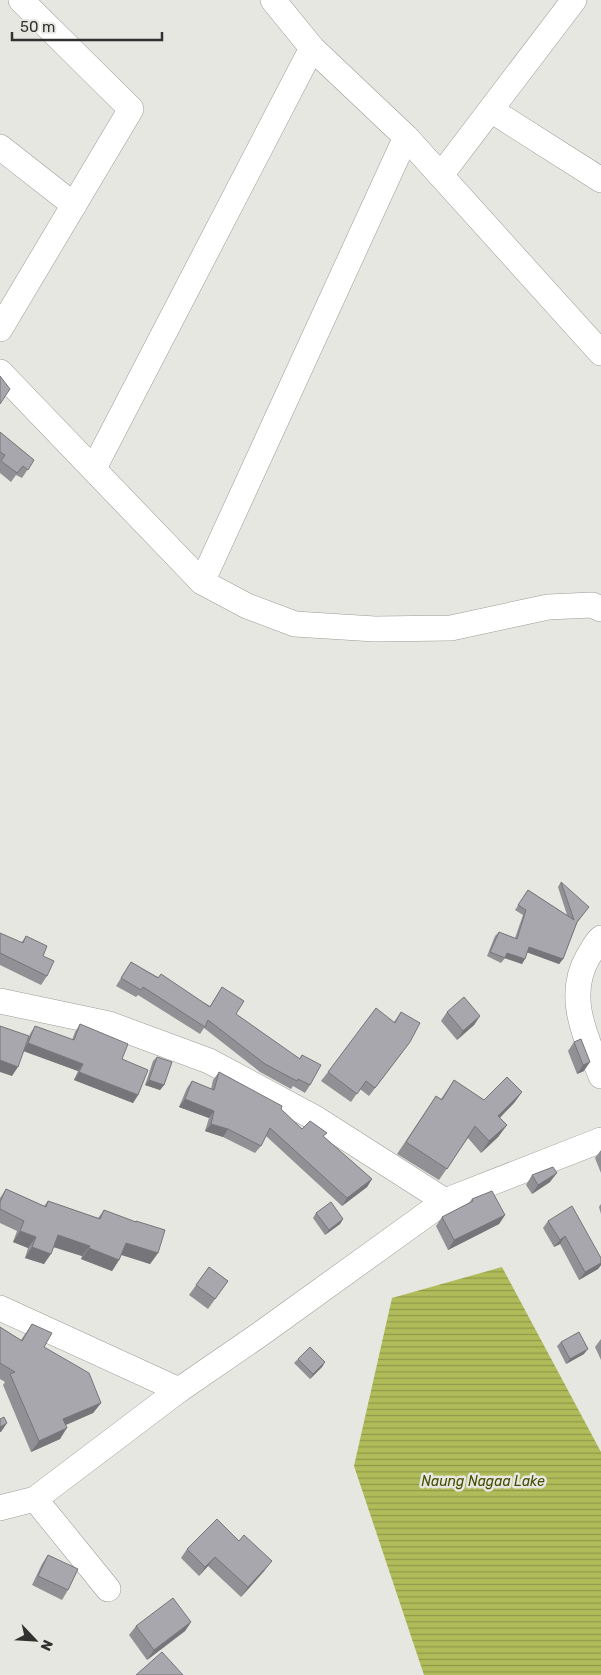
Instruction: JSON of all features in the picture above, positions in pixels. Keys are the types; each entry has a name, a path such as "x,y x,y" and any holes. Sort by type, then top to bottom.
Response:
{"street":[{"path":"0,329 131,109 22,0"},
{"path":"273,0 312,48 406,136 601,353"},
{"path":"441,175 574,0"},
{"path":"94,468 312,48"},
{"path":"490,110 601,180"},
{"path":"202,582 406,136"},
{"path":"0,147 74,206"},
{"path":"0,372 202,582 247,606 295,624 375,629 451,628 548,607 592,605 601,609"},
{"path":"601,938 585,962 577,989 579,1019 601,1076"},
{"path":"0,1001 109,1024 209,1061 315,1118 445,1201"},
{"path":"0,1508 36,1499 179,1390 258,1336 445,1201 601,1140"},
{"path":"0,1308 179,1390"},
{"path":"36,1499 108,1589"}],"water":[{"name":"Naung Nagaa Lake","path":"502,1267 601,1452 601,1675 424,1675 354,1466 392,1298"}],"building":[{"path":"0,376 10,389 0,404"},
{"path":"0,432 34,460 28,470 23,466 17,473 1,461 5,455 0,452"},
{"path":"561,882 589,907 577,922 563,959 529,947 525,959 507,953 505,958 490,952 499,932 517,939 526,910 518,905 528,890 574,920"},
{"path":"0,933 23,943 26,936 47,946 43,956 54,961 47,976 0,953"},
{"path":"131,962 158,978 161,974 210,1007 222,987 244,1001 236,1014 300,1059 302,1055 321,1065 310,1085 298,1079 297,1081 265,1064 208,1020 205,1027 143,987 141,990 121,978"},
{"path":"464,997 480,1016 463,1031 447,1012"},
{"path":"376,1008 395,1023 401,1012 420,1023 410,1042 375,1088 366,1081 357,1094 328,1072"},
{"path":"80,1024 128,1044 122,1059 148,1070 138,1095 79,1072 83,1064 28,1043 35,1026 74,1040"},
{"path":"0,1026 29,1036 18,1067 0,1060"},
{"path":"581,1039 590,1062 583,1065 574,1042"},
{"path":"157,1057 172,1062 164,1085 149,1080"},
{"path":"219,1072 282,1106 281,1109 302,1129 310,1121 313,1123 327,1133 323,1136 372,1179 347,1198 270,1128 261,1146 228,1129 211,1124 214,1111 185,1099 192,1081 214,1090"},
{"path":"507,1077 522,1092 498,1116 507,1125 489,1141 475,1126 447,1169 406,1142 436,1096 442,1100 454,1080 484,1100"},
{"path":"553,1167 557,1173 538,1185 532,1175"},
{"path":"6,1189 46,1207 48,1201 100,1219 104,1210 165,1230 158,1253 126,1243 119,1260 89,1248 90,1246 58,1235 51,1254 32,1247 36,1237 20,1231 24,1221 0,1209 0,1202"},
{"path":"492,1191 505,1215 454,1240 442,1217 473,1201 472,1199"},
{"path":"331,1202 343,1219 329,1230 316,1213"},
{"path":"572,1206 601,1258 601,1263 585,1272 565,1236 560,1240 548,1221"},
{"path":"209,1267 228,1281 215,1299 196,1285"},
{"path":"32,1324 52,1333 44,1347 89,1373 101,1403 63,1419 67,1428 39,1441 10,1374 15,1372 0,1363 0,1327 22,1341"},
{"path":"579,1332 588,1349 570,1359 561,1342"},
{"path":"310,1347 325,1362 313,1374 298,1359"},
{"path":"4,1417 7,1423 0,1427 0,1419"},
{"path":"217,1519 239,1541 244,1535 272,1561 248,1587 215,1557 205,1567 187,1549"},
{"path":"48,1555 78,1569 68,1590 38,1576"},
{"path":"173,1598 191,1622 154,1650 136,1626"},
{"path":"162,1652 183,1675 136,1675"}]}
